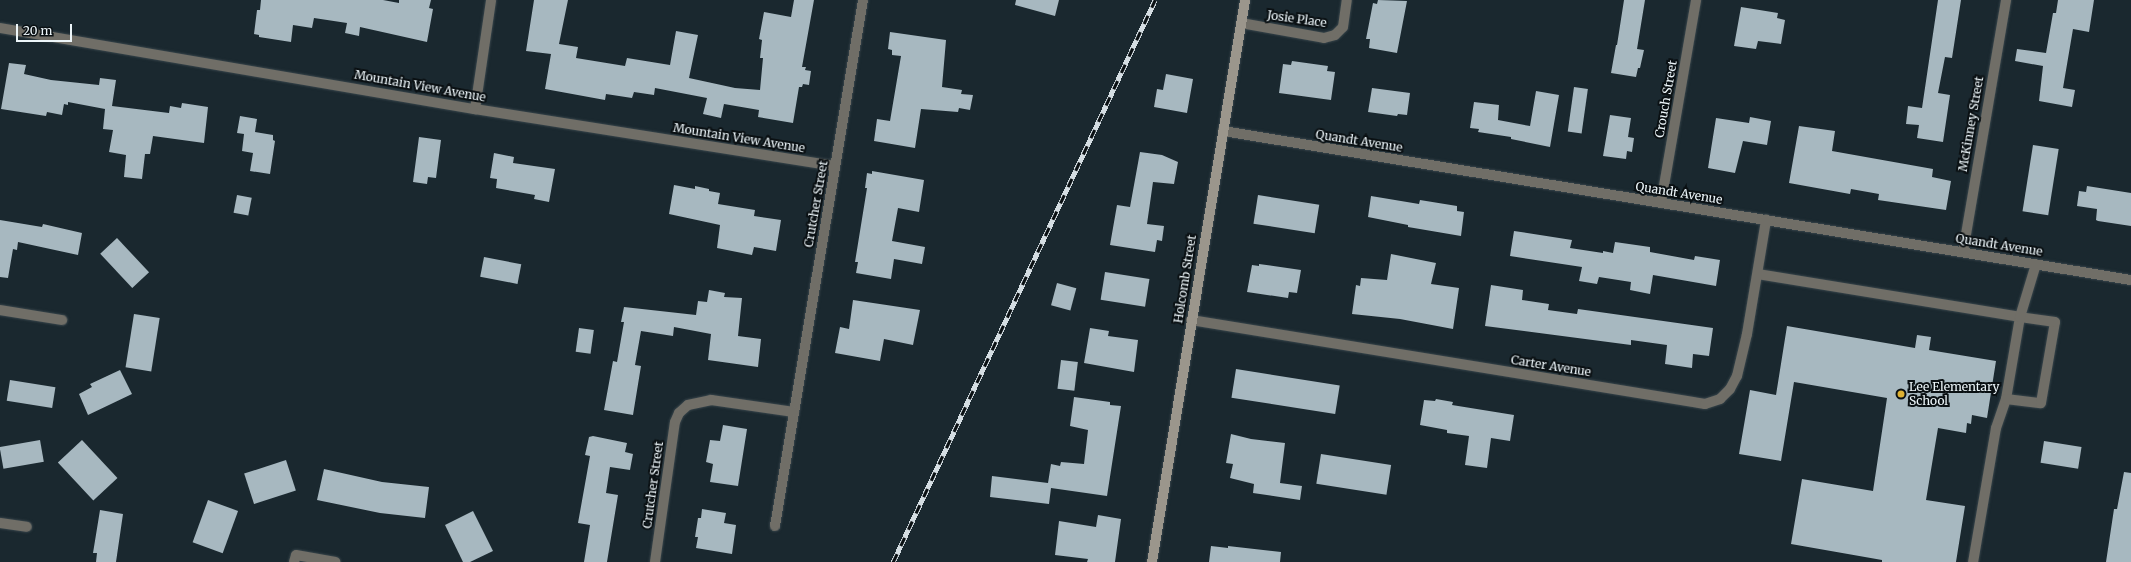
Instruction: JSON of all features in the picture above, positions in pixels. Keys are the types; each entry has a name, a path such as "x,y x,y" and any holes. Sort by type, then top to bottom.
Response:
{"street":[{"path":"475,109 492,0"},
{"name":"Crutcher Street","path":"775,526 863,0"},
{"name":"Holcomb Street","path":"1152,562 1245,0"},
{"name":"Josie Place","path":"1242,23 1324,38 1336,35 1342,27 1347,0"},
{"name":"Crouch Street","path":"1661,203 1696,0"},
{"name":"McKinney Street","path":"1963,252 2006,0"},
{"name":"Mountain View Avenue","path":"0,28 475,109 836,166"},
{"name":"Quandt Avenue","path":"1223,131 2131,280"},
{"name":"Carter Avenue","path":"1191,320 1705,404 1720,399 1730,389 1737,376 1747,334 1766,220"},
{"path":"1973,562 1996,428 2006,399 2020,317 2036,264"},
{"path":"1758,274 2055,322 2042,403 2006,399"},
{"path":"0,310 62,320"},
{"name":"Crutcher Street","path":"655,562 675,422 679,413 688,405 711,400 794,412"},
{"path":"0,523 27,527"},
{"path":"294,562 296,554 335,562"}],"building":[{"path":"261,0 383,0 399,3 399,0 431,0 429,8 433,9 427,42 360,27 359,36 345,33 347,23 314,18 312,28 293,25 291,42 259,37 259,35 254,34 257,10 260,10"},
{"path":"534,0 568,0 559,44 578,47 576,58 625,66 627,58 670,65 676,31 698,35 689,78 735,88 760,90 763,58 760,58 762,40 759,39 764,12 791,17 794,0 814,0 802,67 806,67 805,70 811,71 809,85 803,84 802,87 799,87 793,123 758,117 759,110 724,104 721,118 703,114 707,98 655,88 654,95 634,92 632,98 606,94 605,100 545,89 551,54 526,51"},
{"path":"1016,0 1059,0 1055,16 1015,5"},
{"path":"1378,0 1407,1 1397,53 1369,48 1370,39 1366,39 1373,3 1377,4"},
{"path":"1624,0 1645,0 1637,49 1644,50 1640,68 1638,68 1636,77 1611,73"},
{"path":"1938,0 1961,0 1952,58 1945,57 1938,93 1950,95 1943,142 1917,138 1919,125 1906,124 1908,106 1922,108"},
{"path":"2058,0 2094,0 2089,32 2073,29 2063,88 2075,90 2072,107 2039,101 2043,66 2015,61 2017,49 2046,53 2053,13 2056,13"},
{"path":"1741,7 1778,13 1777,18 1785,20 1781,44 1758,41 1756,49 1734,46"},
{"path":"890,32 946,40 942,87 962,90 961,94 973,95 970,110 959,108 958,112 921,109 915,148 874,141 877,119 890,121 901,56 892,55 892,50 888,49"},
{"path":"1292,61 1328,66 1327,71 1335,72 1331,100 1279,93 1283,64 1291,65"},
{"path":"9,63 26,65 24,74 51,80 99,85 100,78 116,80 112,106 169,113 170,106 181,108 182,103 208,107 204,143 153,136 150,154 145,154 142,179 124,177 126,155 109,152 113,130 103,129 105,109 68,102 68,105 64,104 62,115 47,112 46,116 1,109"},
{"path":"1166,74 1193,79 1187,113 1154,107 1157,89 1163,90"},
{"path":"1574,87 1588,89 1582,134 1568,132"},
{"path":"1372,88 1410,93 1407,115 1398,114 1397,116 1368,112"},
{"path":"1536,91 1559,95 1550,147 1511,139 1511,137 1478,132 1479,129 1470,128 1474,102 1499,105 1498,120 1530,126"},
{"path":"1610,115 1631,118 1628,137 1634,138 1632,152 1627,151 1626,159 1603,156"},
{"path":"240,116 257,119 255,132 273,135 273,140 275,141 270,174 250,171 253,153 242,151 244,134 237,133"},
{"path":"1750,117 1771,121 1767,145 1743,141 1735,173 1708,168 1716,118 1749,123"},
{"path":"1799,126 1835,131 1832,151 1933,169 1932,177 1951,181 1946,210 1878,200 1879,194 1851,189 1850,194 1789,183"},
{"path":"419,137 441,140 436,178 428,177 427,184 413,182"},
{"path":"2033,145 2059,149 2048,215 2023,211"},
{"path":"1140,152 1162,155 1178,162 1174,184 1153,182 1147,224 1164,226 1162,241 1157,240 1155,252 1110,245 1117,205 1130,207"},
{"path":"494,153 514,157 513,163 555,169 549,202 534,199 535,195 496,188 497,179 490,178"},
{"path":"872,171 924,180 919,212 898,208 892,241 925,247 922,264 894,259 891,279 856,273 858,262 855,262 867,188 865,188 867,173 872,174"},
{"path":"674,185 695,189 695,186 709,189 709,191 720,193 718,204 755,210 754,216 781,220 776,251 754,247 752,255 717,248 720,225 669,214"},
{"path":"2087,186 2131,193 2131,226 2098,221 2096,220 2097,209 2077,206 2079,191 2086,192"},
{"path":"237,195 252,198 248,216 234,213"},
{"path":"1258,195 1319,205 1315,233 1253,224"},
{"path":"1371,196 1419,204 1420,200 1457,206 1457,211 1464,212 1461,236 1408,227 1408,225 1368,217"},
{"path":"0,220 42,227 43,224 82,233 78,255 18,242 17,250 13,249 8,278 0,277"},
{"path":"1514,231 1572,240 1570,248 1603,253 1603,251 1613,253 1615,242 1650,247 1650,252 1694,260 1695,256 1720,260 1716,286 1653,275 1650,294 1630,290 1631,282 1599,277 1597,284 1579,281 1582,267 1510,256"},
{"path":"117,238 149,272 132,288 100,254"},
{"path":"1391,254 1436,263 1431,284 1459,288 1453,329 1400,319 1352,314 1356,285 1360,286 1361,278 1387,280"},
{"path":"484,257 521,264 517,284 480,277"},
{"path":"1259,264 1301,270 1297,293 1289,292 1288,298 1247,292 1252,265 1259,266"},
{"path":"1105,272 1149,279 1145,307 1101,300"},
{"path":"1057,283 1076,288 1070,310 1051,305"},
{"path":"1491,285 1523,290 1522,300 1549,304 1548,310 1577,314 1578,309 1713,328 1709,356 1693,354 1692,368 1665,364 1667,345 1631,340 1631,345 1485,326"},
{"path":"709,290 725,293 724,297 742,298 738,336 761,339 758,367 708,360 711,334 674,327 673,336 641,331 635,365 641,366 633,415 604,410 613,361 617,362 624,322 621,322 624,307 696,315 698,301 707,302"},
{"path":"853,300 920,310 913,345 884,339 880,361 835,353 840,327 849,329"},
{"path":"134,314 160,318 151,371 126,367"},
{"path":"1787,326 1915,348 1917,335 1931,337 1929,350 1996,361 1987,418 1972,415 1971,424 1967,423 1966,433 1938,428 1926,500 1965,506 1956,562 1882,562 1882,560 1791,544 1802,479 1873,491 1887,398 1794,382 1781,461 1739,454 1750,390 1776,395"},
{"path":"579,328 594,330 591,354 576,352"},
{"path":"1090,328 1109,331 1108,336 1138,340 1134,372 1084,363"},
{"path":"1061,360 1078,362 1074,391 1057,389"},
{"path":"1236,369 1340,385 1335,414 1231,398"},
{"path":"120,370 132,394 88,415 79,394 92,387 90,384"},
{"path":"10,380 55,387 52,408 7,401"},
{"path":"1074,397 1110,402 1110,405 1121,406 1107,496 1051,488 1049,504 990,497 992,476 1048,483 1051,464 1060,466 1061,462 1084,464 1088,430 1070,426"},
{"path":"1436,399 1453,402 1452,405 1514,415 1510,441 1491,438 1487,468 1465,465 1469,436 1447,433 1447,430 1420,425 1424,400 1435,401"},
{"path":"723,425 747,429 738,486 710,482 713,464 706,462 710,440 720,441"},
{"path":"1231,434 1251,439 1285,443 1280,483 1302,486 1300,500 1253,493 1254,484 1230,478 1233,464 1226,463"},
{"path":"593,436 627,443 625,452 633,454 630,470 610,467 606,493 618,495 607,562 584,562 590,525 578,523 590,456 585,455 589,437"},
{"path":"40,440 44,462 3,469 0,447"},
{"path":"82,440 117,478 93,501 58,463"},
{"path":"2044,441 2082,447 2078,469 2041,463"},
{"path":"1321,454 1391,465 1386,495 1316,484"},
{"path":"286,460 296,490 254,504 244,474"},
{"path":"324,469 382,482 429,487 425,518 380,513 317,500"},
{"path":"2124,472 2131,473 2131,562 2106,562 2114,509 2117,509"},
{"path":"208,500 238,511 223,553 193,542"},
{"path":"702,509 726,513 724,523 736,525 732,554 696,548 698,537 695,537 698,518 701,518"},
{"path":"100,510 123,514 116,562 96,562 97,553 93,553"},
{"path":"473,511 493,551 470,562 463,562 445,525"},
{"path":"1098,515 1121,519 1115,562 1087,562 1088,559 1055,555 1059,521 1096,527"},
{"path":"1211,546 1228,548 1228,546 1281,552 1280,562 1209,562"}],"railway":[{"path":"893,562 1155,0"}],"place":[{"name":"Lee Elementary School","path":"1901,394"}]}
